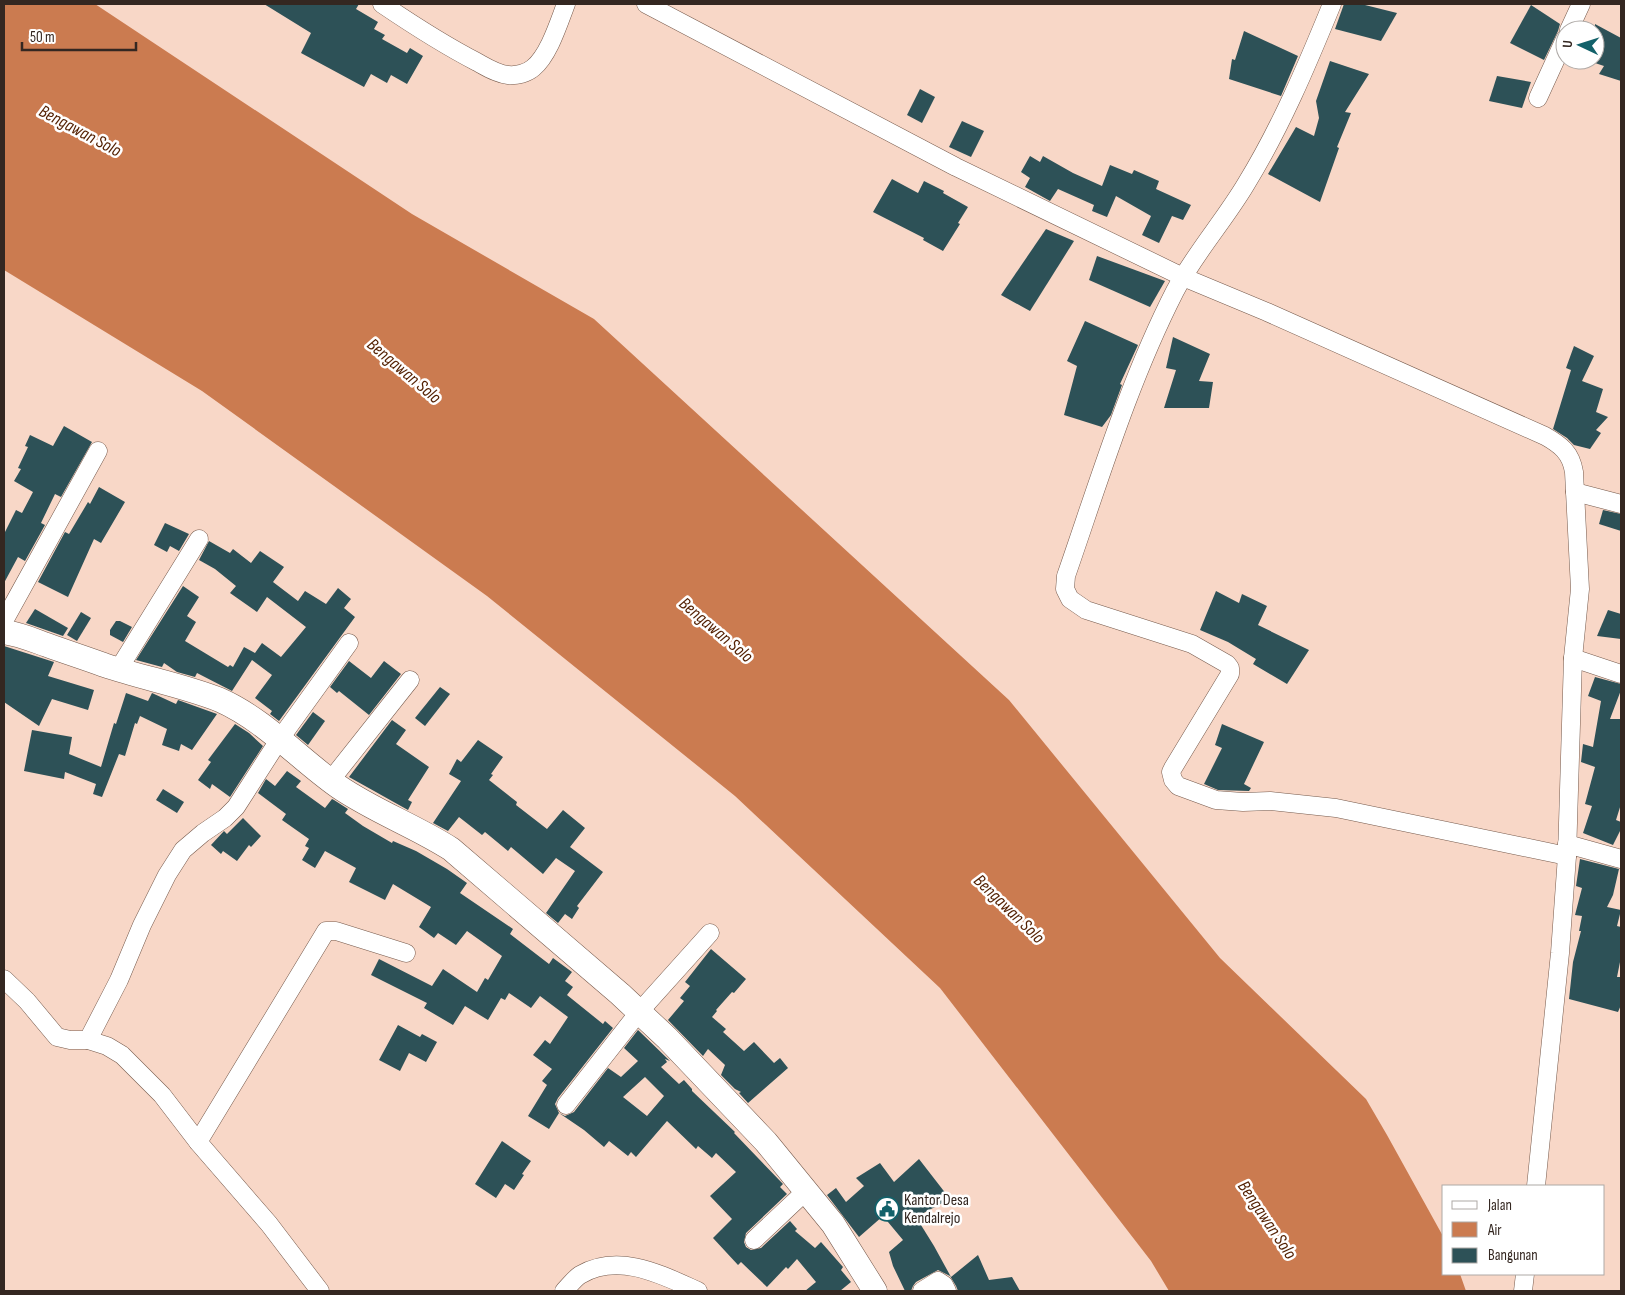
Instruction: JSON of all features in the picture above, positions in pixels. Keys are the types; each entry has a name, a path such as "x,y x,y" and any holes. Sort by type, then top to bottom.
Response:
{"street":[{"path":"382,4 459,52 490,68 512,76 528,71 538,62 556,31 566,4"},
{"path":"646,4 956,167 1183,277 1267,312 1551,439 1563,448 1572,460 1580,589 1573,658 1567,850 1559,962 1536,1185"},
{"path":"1332,4 1272,138 1246,184 1183,277 1163,316 1136,380 1066,576 1065,588 1070,600 1086,610 1192,644 1216,656 1230,668 1230,674 1172,768 1173,780 1178,786 1216,800 1270,801 1336,808 1621,858"},
{"path":"1574,20 1581,4"},
{"path":"1538,98 1555,61"},
{"path":"4,621 98,451"},
{"path":"1575,492 1621,504"},
{"path":"118,670 200,539"},
{"path":"4,632 22,636 118,670 180,686 220,701 264,726 330,781 368,805 427,834 451,849 667,1038 766,1142 833,1224 875,1291"},
{"path":"88,1040 119,980 142,925 167,875 183,850 225,818 236,807 279,740 349,643"},
{"path":"1573,658 1621,674"},
{"path":"330,781 410,680"},
{"path":"198,1142 326,931 336,931 406,953"},
{"path":"566,1105 639,1012 710,933"},
{"path":"4,979 27,1001 57,1037 70,1040 88,1040 107,1046 122,1055 162,1095 198,1142 269,1224 320,1291"},
{"path":"754,1240 806,1191"},
{"path":"564,1291 579,1276 599,1266 616,1264 641,1268 698,1291"},
{"path":"1523,1291 1525,1275"},
{"path":"922,1291 938,1281 944,1285 947,1291"}],"water":[{"name":"Bengawan Solo","path":"4,4 95,4 412,214 594,319 1009,700 1220,958 1366,1099 1442,1234 1442,1275 1460,1275 1466,1291 1169,1291 1151,1261 940,988 735,796 487,596 202,391 4,270"}],"building":[{"path":"264,4 359,4 356,9 378,22 374,29 385,35 382,39 407,53 410,48 423,56 407,84 391,75 387,83 371,74 364,87 301,53 311,33"},
{"path":"1344,4 1361,4 1397,13 1381,41 1335,29"},
{"path":"1531,5 1555,21 1555,37 1544,60 1510,43"},
{"path":"1605,29 1621,38 1621,81 1599,74 1602,70 1605,70"},
{"path":"1244,31 1298,56 1281,96 1229,79 1232,59 1235,60"},
{"path":"1330,61 1369,74 1345,112 1351,113 1337,147 1339,148 1320,202 1268,174 1296,127 1314,136 1319,118 1316,101"},
{"path":"1497,76 1531,82 1522,108 1489,101"},
{"path":"920,89 935,97 922,123 907,115"},
{"path":"962,121 984,131 971,157 949,147"},
{"path":"1030,156 1040,162 1043,156 1073,173 1102,186 1110,165 1132,174 1134,170 1159,181 1156,189 1191,205 1183,220 1172,216 1159,243 1142,235 1151,216 1116,196 1107,217 1092,211 1094,205 1058,189 1050,201 1025,187 1030,178 1021,172"},
{"path":"892,179 918,193 924,181 944,191 943,193 968,207 943,251 923,240 924,238 873,212"},
{"path":"1046,229 1074,241 1030,311 1001,295"},
{"path":"1097,256 1165,281 1150,307 1089,280"},
{"path":"1085,321 1138,345 1120,384 1122,385 1111,415 1102,427 1064,415 1077,366 1067,361"},
{"path":"1173,337 1210,354 1199,381 1213,382 1209,408 1164,408 1176,370 1166,368"},
{"path":"1574,346 1594,356 1582,381 1603,389 1596,412 1608,417 1596,430 1601,433 1590,449 1574,445 1553,429 1571,370 1566,368"},
{"path":"64,426 92,442 61,497 55,494 41,523 45,525 25,561 18,557 4,583 4,534 16,510 22,513 33,492 14,481 21,469 18,468 28,447 25,446 30,435 53,446"},
{"path":"99,487 125,502 101,543 94,539 68,597 38,582 65,532 69,534 88,502 90,504"},
{"path":"1603,510 1621,514 1621,531 1599,524"},
{"path":"165,523 189,534 179,551 170,546 167,552 154,545"},
{"path":"209,541 230,553 233,549 251,563 260,551 284,567 273,582 298,601 305,591 326,604 338,588 351,599 344,608 355,617 279,721 270,714 272,711 255,698 272,675 252,660 232,691 197,673 195,677 177,672 164,663 162,667 136,660 183,586 199,597 187,616 196,622 185,641 228,667 230,665 233,667 244,647 255,653 262,643 281,657 306,627 267,597 257,612 230,593 236,586 215,569 199,560"},
{"path":"1216,591 1239,603 1242,594 1267,606 1258,625 1309,650 1287,684 1253,664 1256,659 1228,642 1200,630"},
{"path":"35,609 68,628 63,636 26,623"},
{"path":"1608,610 1621,614 1621,639 1597,636"},
{"path":"81,612 91,618 77,641 67,635"},
{"path":"116,621 132,627 123,642 110,635 110,630"},
{"path":"4,646 54,662 48,676 94,690 88,710 52,699 39,726 4,702"},
{"path":"349,661 371,678 384,661 401,674 369,715 339,691 337,693 330,687"},
{"path":"1595,677 1621,684 1621,690 1610,719 1621,719 1621,804 1616,820 1621,822 1621,829 1613,845 1583,833 1592,806 1585,804 1595,767 1581,762 1583,744 1593,747 1601,701 1588,696"},
{"path":"440,687 450,694 425,726 415,718"},
{"path":"126,693 148,701 152,693 176,704 178,700 217,714 192,750 181,744 179,751 162,745 167,729 140,716 137,724 135,723 125,756 119,754 102,797 93,794 96,784 65,772 64,779 24,771 32,730 72,737 69,754 101,767 114,723 116,724"},
{"path":"313,712 325,721 308,745 296,735"},
{"path":"392,720 406,730 396,744 429,767 408,800 412,802 408,810 349,777"},
{"path":"235,724 249,733 263,746 230,797 212,784 210,789 198,780 211,762 208,760"},
{"path":"1222,724 1264,742 1244,784 1251,788 1249,791 1218,790 1204,784 1222,748 1215,745"},
{"path":"478,740 503,757 489,780 517,802 516,805 547,829 563,810 585,828 570,847 603,872 577,906 579,908 572,919 565,914 558,923 546,913 575,871 556,858 543,874 511,847 508,851 485,832 482,835 459,817 448,831 433,823 461,781 449,774 457,759 461,762"},
{"path":"287,771 301,781 296,787 325,808 332,799 334,800 348,809 345,813 363,826 392,843 393,841 416,851 447,869 467,883 460,893 513,929 510,934 549,964 553,958 572,972 565,981 573,987 567,995 603,1024 605,1021 613,1028 558,1098 555,1104 559,1113 549,1129 528,1116 547,1085 542,1081 552,1069 533,1055 545,1040 550,1044 568,1017 540,996 531,1008 509,993 505,1000 501,998 488,1020 465,1006 453,1025 424,1008 427,1003 371,975 379,959 432,986 443,969 477,992 485,978 488,980 502,956 467,931 456,945 438,933 434,938 419,927 431,907 393,884 385,900 349,882 356,868 325,851 315,868 302,860 309,848 305,846 309,839 282,820 286,814 258,793 266,779 275,786"},
{"path":"163,789 184,802 177,813 156,800"},
{"path":"243,818 261,836 251,847 249,845 237,861 223,851 221,854 211,845 224,831 227,834"},
{"path":"1580,859 1619,869 1613,895 1607,907 1621,910 1617,926 1621,927 1621,957 1617,977 1621,977 1621,1005 1618,1012 1569,999 1573,962 1581,931 1579,931 1582,916 1575,915 1582,888 1576,886"},
{"path":"711,949 746,979 734,993 732,992 712,1017 726,1029 723,1032 744,1051 754,1042 774,1063 780,1058 788,1068 748,1103 739,1093 741,1092 735,1089 721,1075 725,1065 708,1049 703,1056 668,1020 684,1001 680,998 690,986 685,982"},
{"path":"398,1025 420,1037 422,1034 437,1042 426,1062 409,1053 400,1071 379,1060"},
{"path":"638,1030 670,1061 665,1059 667,1062 661,1067 679,1084 684,1080 692,1091 735,1132 783,1184 780,1187 787,1194 746,1233 744,1242 746,1247 751,1250 761,1248 790,1221 797,1229 795,1231 815,1248 821,1242 843,1267 841,1270 851,1282 840,1291 805,1291 816,1282 797,1259 788,1269 786,1267 767,1287 741,1262 738,1265 713,1238 732,1219 710,1196 736,1172 716,1153 712,1158 698,1146 696,1149 667,1121 636,1157 631,1152 628,1156 609,1141 604,1147 584,1130 559,1113 565,1116 574,1112 608,1068 621,1077 638,1061 624,1048","holes":["645,1077 664,1096 647,1116 623,1097"]},
{"path":"502,1141 531,1161 514,1190 505,1184 496,1198 475,1184"},
{"path":"919,1159 950,1199 916,1217 951,1277 978,1255 989,1280 1012,1277 1020,1291 958,1291 950,1276 938,1270 916,1282 911,1291 905,1291 893,1266 889,1252 903,1240 883,1216 859,1237 827,1195 836,1188 846,1202 864,1186 856,1178 880,1163 894,1182"}],"place":[{"name":"Kantor Desa Kendalrejo","path":"887,1209"}]}
